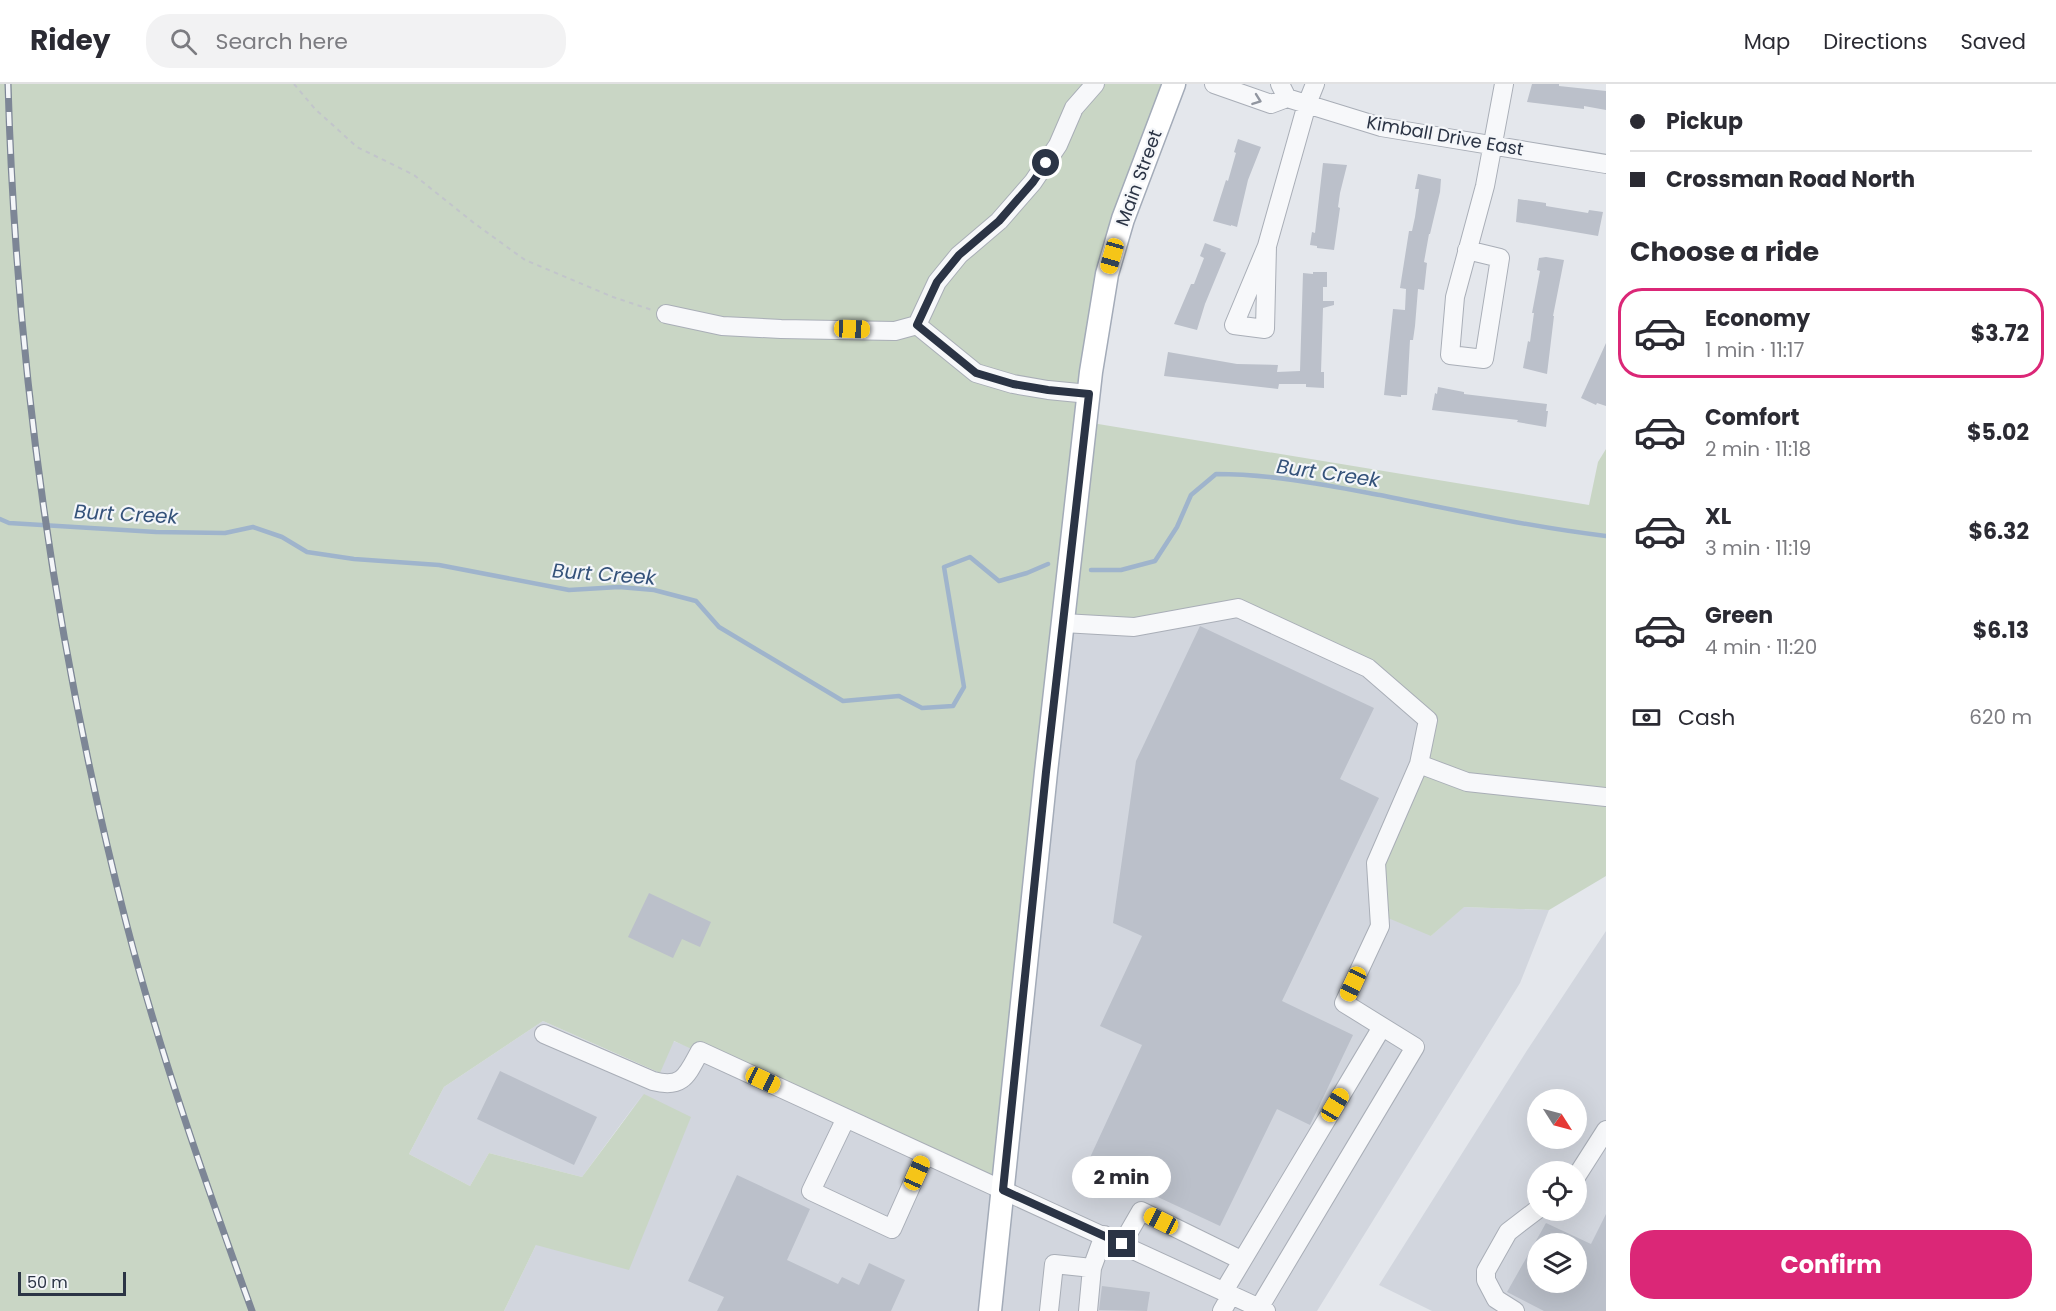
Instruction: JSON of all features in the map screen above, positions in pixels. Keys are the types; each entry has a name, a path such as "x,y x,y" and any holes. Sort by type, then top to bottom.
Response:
{"main road":[{"name":"Main Street","path":"990,1311 1046,772 1089,394 1110,263 1123,219 1174,84"}],"street":[{"path":"666,314 722,326 781,329 896,331 917,325 937,282 959,255 999,221 1033,182 1058,145 1074,108 1095,84"},
{"name":"Kimball Drive East","path":"1214,84 1271,104 1283,91 1307,104 1381,127 1606,164"},
{"path":"1267,246 1307,104 1315,84"},
{"path":"1467,250 1500,258 1484,359 1450,356 1455,297 1467,250 1485,186 1504,84"},
{"path":"917,325 976,373 1037,388 1089,394"},
{"path":"544,1034 666,1085 680,1082 688,1073 700,1051 1263,1310 1415,1047 1344,1003 1380,926 1376,863 1419,764 1428,720 1368,668 1238,608 1134,627 1063,623"},
{"path":"1419,764 1467,782 1606,797"},
{"path":"1222,1311 1241,1260 1382,1027"},
{"path":"846,1118 811,1191 892,1229 925,1155"},
{"path":"1586,1161 1606,1130"},
{"path":"1122,1244 1141,1210 1241,1260"},
{"path":"1515,1311 1496,1299 1486,1280 1486,1271 1508,1232 1527,1217"},
{"path":"1088,1311 1092,1268 1104,1235"},
{"path":"1049,1311 1054,1264 1092,1268"}],"path":[{"path":"294,84 315,109 357,147 414,175 525,260 613,297 666,314"}],"shaded area":[{"path":"1238,608 1368,668 1428,720 1431,936 1463,907 1549,910 1520,983 1317,1311 504,1311 536,1245 643,1094 582,1177 489,1153 470,1186 409,1154 444,1087 543,1021 659,1073 673,1041 700,1051 1063,623"},
{"path":"1606,931 1606,1311 1432,1311 1379,1285 1526,1052"}],"green space":[{"path":"0,84 1174,84 1107,274 1086,422 1589,505 1598,462 1606,449 1606,876 1549,910 1464,907 1431,936 1388,918 1376,863 1428,720 1368,668 1238,608 1134,627 1064,623 1003,1190 674,1041 660,1073 543,1021 444,1087 409,1154 470,1186 489,1153 582,1177 644,1094 691,1117 629,1270 536,1245 504,1311 0,1311"}],"building":[{"path":"1532,84 1559,84 1559,86 1606,91 1606,110 1527,102"},
{"path":"1238,139 1261,147 1248,180 1237,227 1213,221 1226,180 1228,181"},
{"path":"1323,163 1347,165 1340,193 1334,250 1310,245 1312,232 1315,233"},
{"path":"1418,174 1441,179 1424,262 1427,263 1424,290 1418,289 1413,340 1410,340 1407,395 1401,395 1401,397 1384,395 1393,309 1405,310 1406,289 1400,288 1409,231 1412,231 1415,217 1419,189 1415,189"},
{"path":"1518,199 1588,213 1589,210 1603,212 1598,236 1516,222"},
{"path":"1205,243 1226,253 1197,330 1174,324 1204,258 1200,256"},
{"path":"1539,258 1564,260 1553,316 1547,374 1523,368 1528,341 1530,342 1534,313 1532,313 1540,271 1537,270"},
{"path":"1313,272 1327,272 1327,287 1323,287 1323,301 1334,301 1334,305 1323,308 1321,372 1324,372 1324,388 1306,387 1306,384 1279,384 1278,389 1164,376 1168,352 1237,364 1278,365 1277,372 1300,371 1303,273 1313,274"},
{"path":"1606,343 1606,406 1597,403 1596,405 1581,398"},
{"path":"1438,387 1464,392 1464,394 1547,404 1546,427 1517,422 1518,420 1432,410"},
{"path":"1200,626 1374,708 1340,779 1379,798 1282,1001 1353,1035 1310,1125 1277,1109 1220,1226 1087,1164 1142,1045 1100,1026 1142,936 1113,923 1136,761"},
{"path":"649,893 711,922 700,947 682,939 673,958 628,937"},
{"path":"500,1071 597,1117 574,1165 477,1119"},
{"path":"737,1175 810,1209 787,1260 838,1284 842,1277 859,1285 869,1263 905,1280 891,1311 717,1311 724,1297 688,1281"},
{"path":"1606,1214 1606,1311 1544,1311 1507,1292 1527,1257 1527,1293 1587,1293 1587,1242 1591,1244"},
{"path":"1546,1223 1567,1233 1540,1233"},
{"path":"1102,1286 1150,1292 1147,1311 1099,1310"}],"waterway":[{"name":"Burt Creek","path":"1091,570 1121,570 1155,561 1177,527 1191,495 1216,474 1278,478 1319,484 1521,523 1606,536"},
{"name":"Burt Creek","path":"0,519 9,523 156,532 225,533 253,527 282,537 307,552 354,559 439,565 569,590 619,587 654,590 696,601 719,627 843,701 899,696 922,708 953,706 964,687 944,567 970,557 999,581 1048,564"}],"railway":[{"path":"8,84 12,190 30,403 60,614 80,718 102,823 154,1024 252,1311"}],"route":[{"path":"1046,163 1033,182 999,221 959,255 937,282 917,325 976,373 1013,384 1089,394 1046,772 1003,1190 1122,1244"}]}
